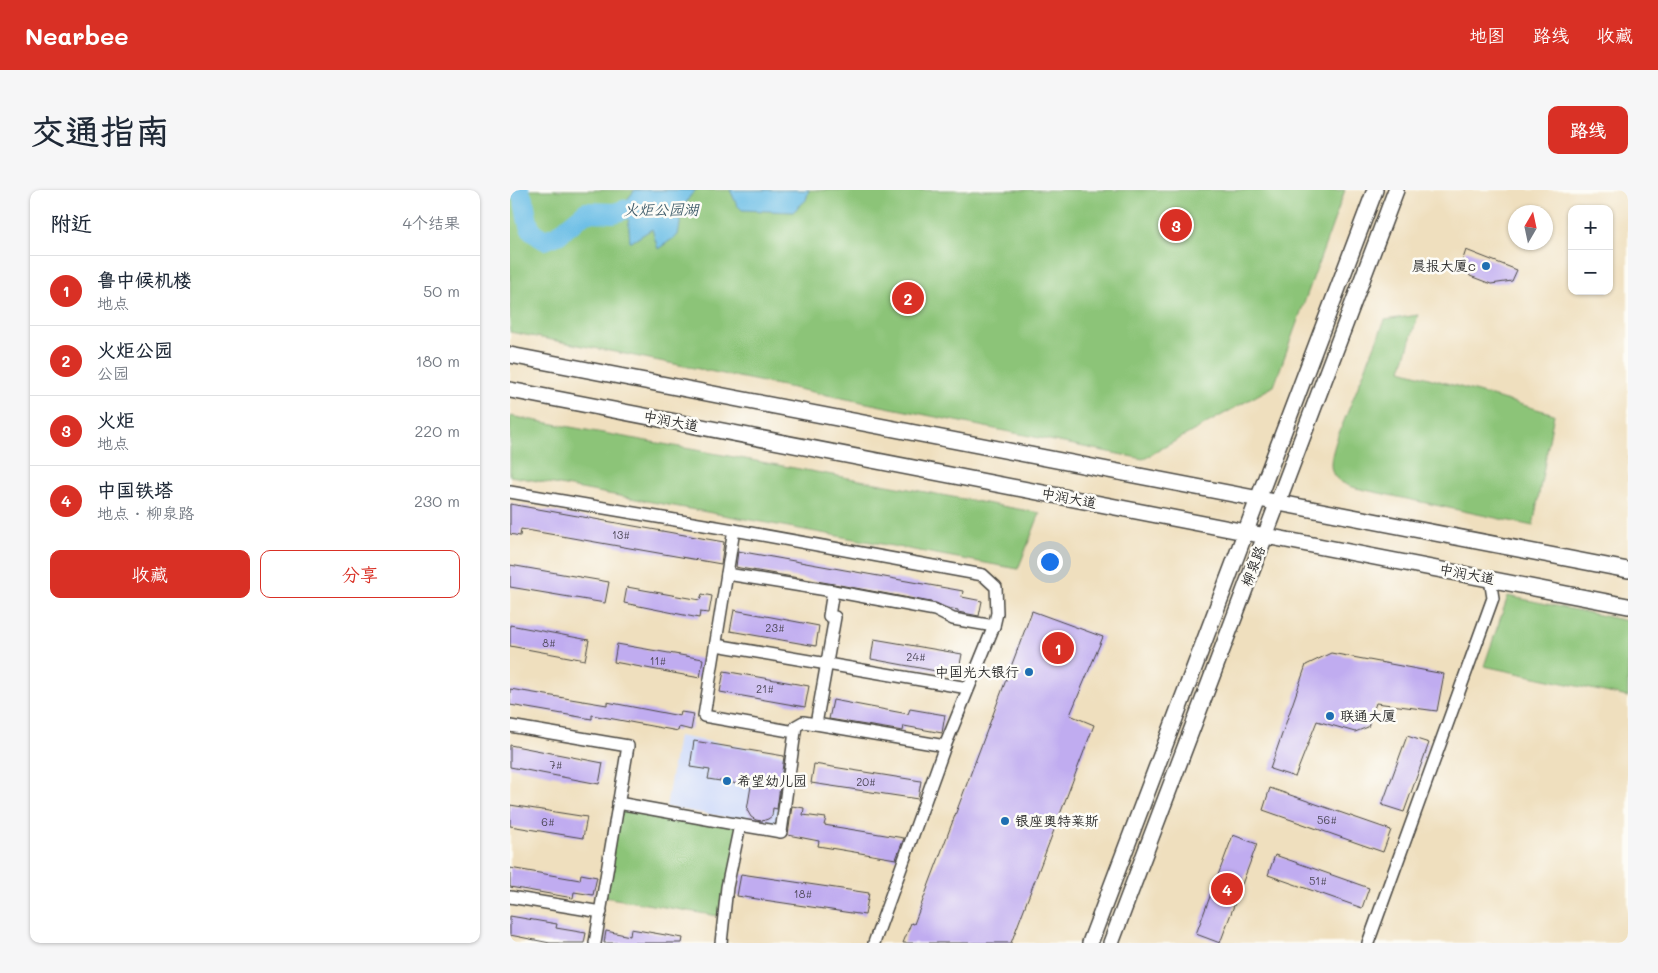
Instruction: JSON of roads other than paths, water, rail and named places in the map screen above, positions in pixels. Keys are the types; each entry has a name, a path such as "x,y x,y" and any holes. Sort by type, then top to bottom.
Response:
{"main road":[{"name":"柳泉路","path":"1090,943 1375,190"},
{"name":"柳泉路","path":"1111,943 1396,190"},
{"path":"510,355 1628,570"},
{"name":"中润大道","path":"510,390 1628,606"}],"street":[{"path":"510,492 983,575 996,587 997,613 994,626 945,746 874,943"},
{"path":"734,530 704,716 795,732"},
{"path":"727,574 935,610 952,619 994,626"},
{"path":"1368,943 1493,598 1490,579"},
{"path":"816,724 835,617 829,616 833,592"},
{"path":"716,645 968,688"},
{"path":"618,802 781,832 796,726 803,722 945,746"},
{"path":"510,726 628,746 595,943"},
{"path":"722,943 727,887 740,825"},
{"path":"510,898 601,912"}],"water":[{"name":"火炬公园湖","path":"635,190 696,190 685,205 678,235 658,249 652,229 630,243 625,202"},
{"name":"火炬公园湖","path":"730,190 809,190 806,200 793,212 742,210 737,205"}],"waterway":[{"path":"519,190 525,204 531,230 545,240 558,235 586,212 614,213 627,209"}],"place":[{"name":"火炬","path":"1176,225"},
{"name":"晨报大厦c","path":"1486,266"},
{"name":"火炬公园","path":"908,298"},
{"name":"鲁中候机楼","path":"1058,648"},
{"name":"中国光大银行","path":"1029,672"},
{"name":"联通大厦","path":"1330,716"},
{"name":"希望幼儿园","path":"727,781"},
{"name":"银座奥特莱斯","path":"1005,821"},
{"name":"中国铁塔","path":"1227,889"}]}
